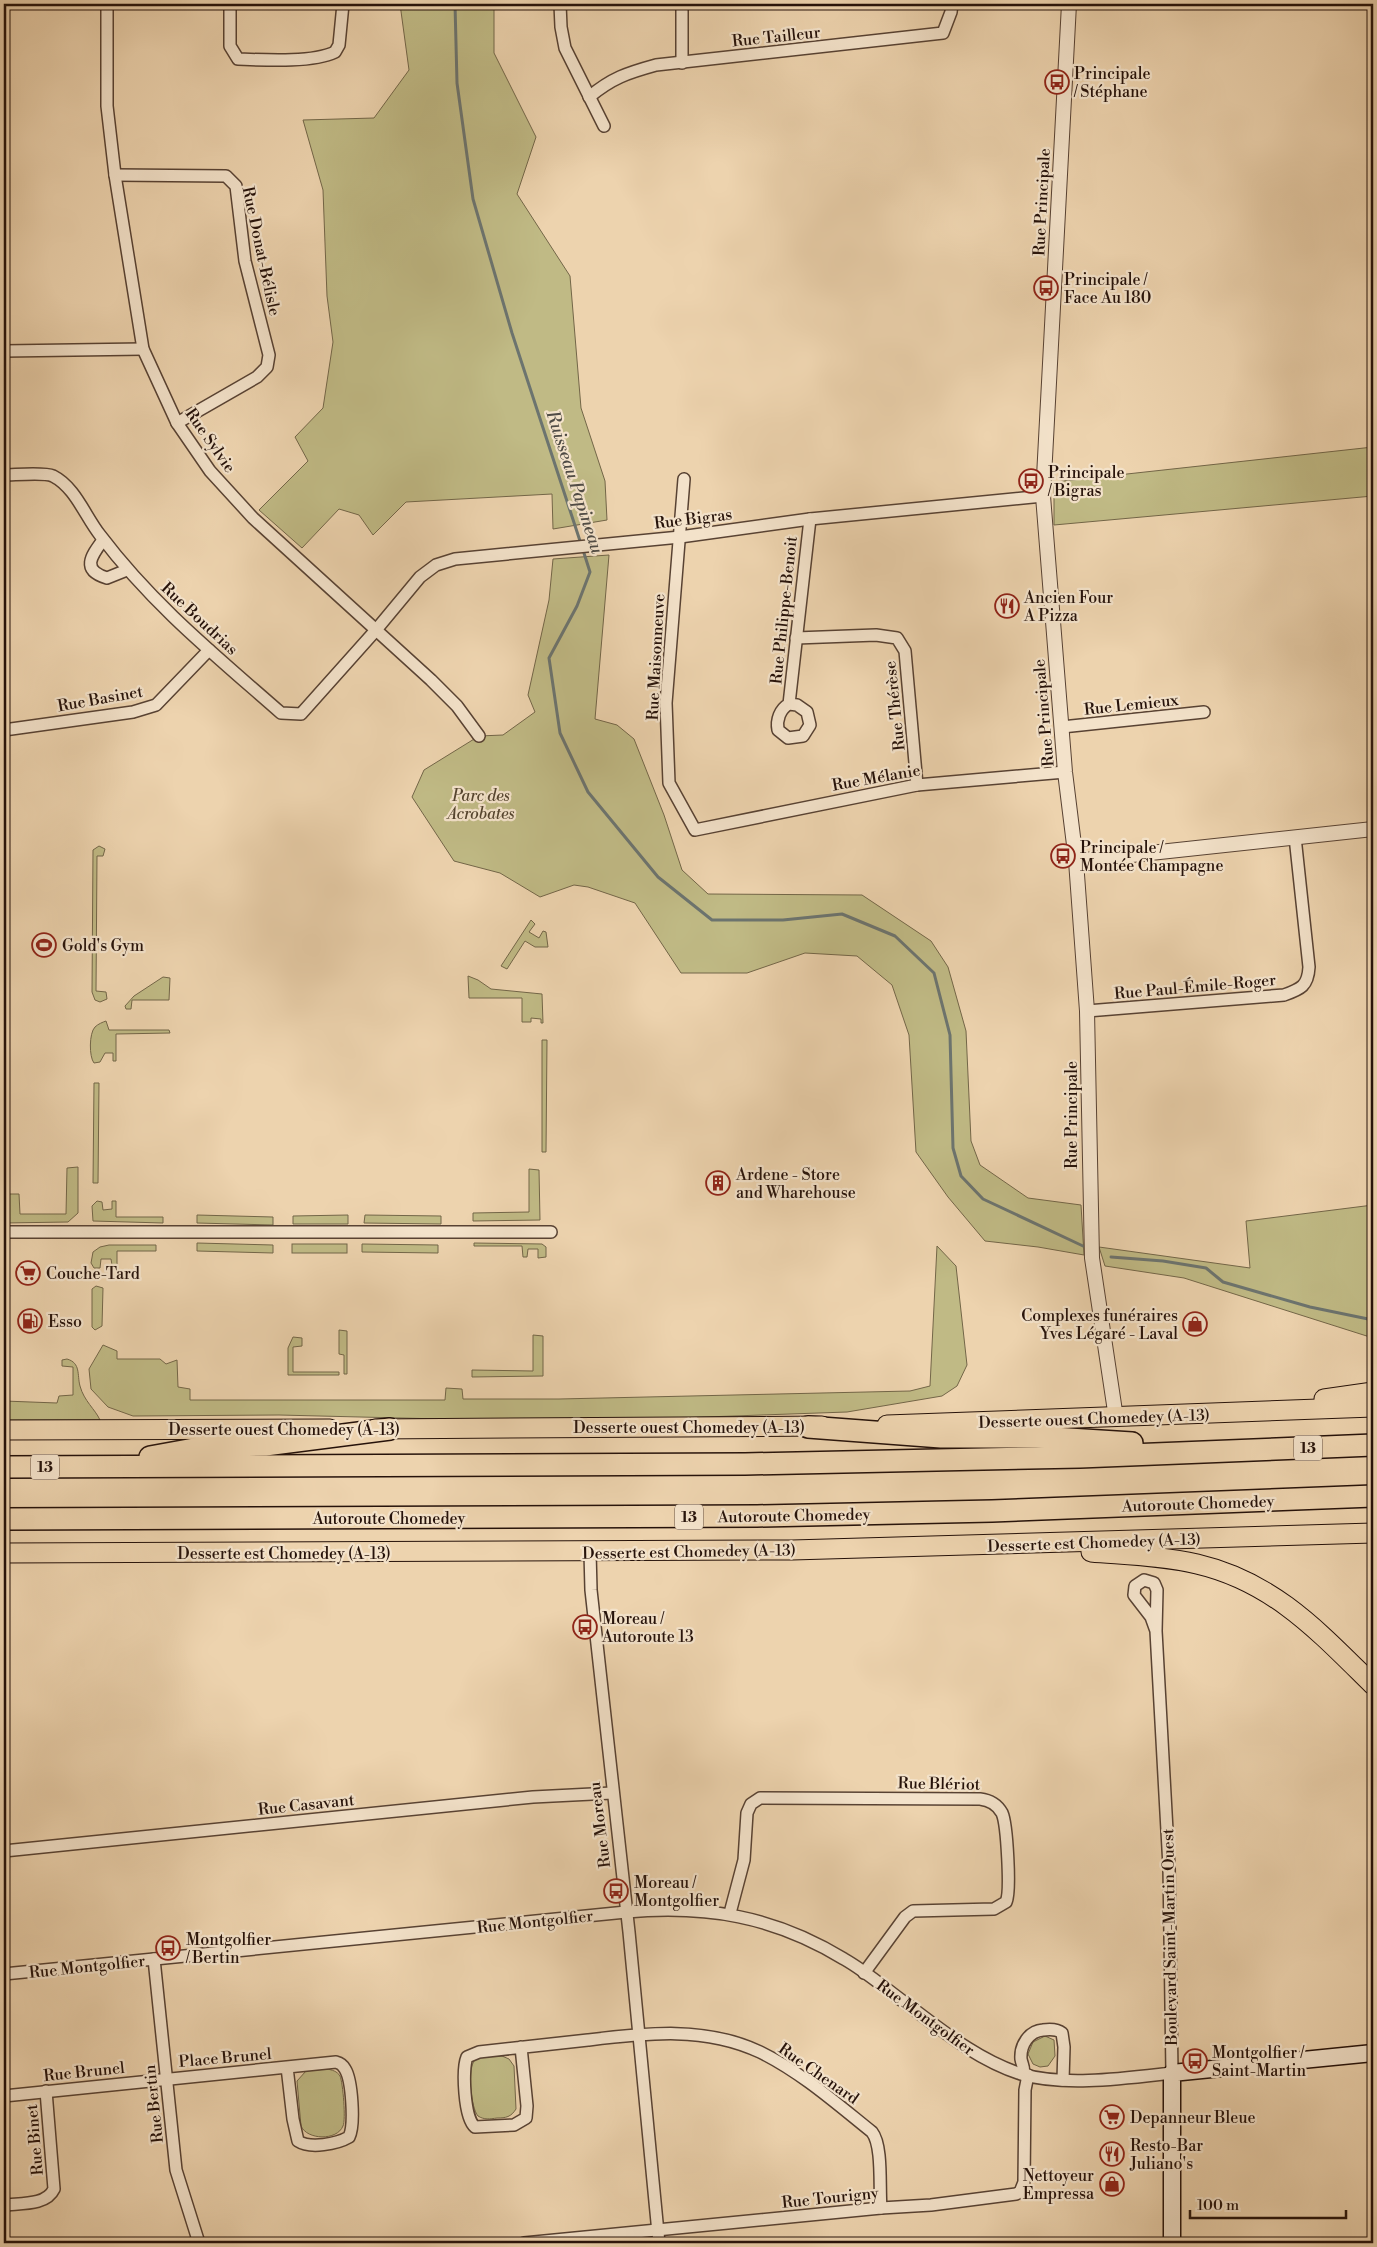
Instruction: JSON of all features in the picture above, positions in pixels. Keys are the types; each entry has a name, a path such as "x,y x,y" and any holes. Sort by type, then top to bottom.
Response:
{"highway":[{"path":"808,1427 941,1437 1037,1437 1242,1450"},
{"path":"86,1467 205,1448 265,1445 390,1429"},
{"name":"13","path":"4,1467 755,1464 1080,1457 1373,1445"},
{"name":"Autoroute Chomedey","path":"4,1519 767,1516 992,1511 1373,1496"}],"main road":[{"path":"1239,1412 1373,1392"},
{"name":"Desserte ouest Chomedey (A-13)","path":"4,1430 808,1427 1116,1418 1373,1407"},
{"name":"Desserte est Chomedey (A-13)","path":"4,1553 590,1552 1018,1545 1373,1533"},
{"path":"1018,1545 1174,1560 1229,1574 1273,1595 1297,1612 1373,1685"},
{"name":"Rue Montgolfier","path":"1172,2073 1373,2052"},
{"name":"Boulevard Saint-Martin Ouest","path":"1172,2073 1172,2243"}],"street":[{"name":"Rue Sylvie","path":"107,4 107,106 115,175 143,349 177,423 210,471 253,518 457,706 479,736"},
{"path":"230,4 230,46 238,59 260,60 324,58 335,52 339,45 343,4"},
{"path":"560,4 561,27 565,48 604,126"},
{"path":"682,4 682,63"},
{"name":"Rue Tailleur","path":"589,97 604,84 621,75 656,65 944,33 952,4"},
{"name":"Rue Principale","path":"1069,4 1043,496 1065,772 1076,861 1087,1011 1092,1258 1116,1418"},
{"name":"Rue Donat-Bélisle","path":"115,175 226,176 236,186 245,261 269,355 267,367 257,377 177,423"},
{"path":"4,351 143,349"},
{"name":"Rue Boudrias","path":"4,475 51,475 69,487 103,540 127,570 175,621 281,713 301,714 376,630"},
{"name":"Rue Maisonneuve","path":"684,479 666,703 669,784 695,830"},
{"name":"Rue Bigras","path":"376,630 420,577 436,566 455,559 680,537 810,518 1043,496"},
{"name":"Rue Philippe-Benoit","path":"789,704 810,518"},
{"path":"103,540 92,554 91,568 100,576 107,578 127,570"},
{"name":"Rue Thérèse","path":"796,638 876,635 897,638 905,651 916,785"},
{"name":"Rue Basinet","path":"5,726 133,712 156,705 209,650"},
{"name":"Rue Lemieux","path":"1062,727 1204,712"},
{"name":"Rue Mélanie","path":"695,830 916,785 1065,772"},
{"path":"1076,861 1373,829"},
{"name":"Rue Paul-Émile-Roger","path":"1087,1011 1284,995 1300,989 1308,978 1309,967 1295,837"},
{"path":"4,1232 551,1232"},
{"name":"Rue Moreau","path":"590,1552 591,1590 639,2034 659,2243"},
{"name":"Boulevard Saint-Martin Ouest","path":"1156,1631 1169,1858 1172,2073"},
{"name":"Rue Casavant","path":"4,1851 533,1797 612,1793"},
{"name":"Rue Blériot","path":"730,1913 746,1852 747,1813 751,1804 760,1798 980,1799 994,1804 1001,1812 1004,1825 1009,1887 1006,1902 994,1909 913,1911 905,1917 864,1973"},
{"name":"Rue Montgolfier","path":"4,1974 626,1912 684,1909 730,1913 773,1926 832,1951 971,2050 992,2062 1026,2075 1062,2080 1172,2073"},
{"name":"Rue Bertin","path":"154,1959 176,2170 199,2243"},
{"path":"1026,2075 1021,2056 1028,2037 1036,2031 1058,2030 1062,2033 1064,2042 1062,2080"},
{"name":"Rue Chenard","path":"521,2047 527,2106 526,2118 514,2125 475,2127 471,2123 468,2113 464,2067 467,2057 474,2053 521,2047 639,2034 675,2032 719,2038 758,2051 796,2073 875,2135 878,2150 881,2208"},
{"name":"Place Brunel","path":"167,2079 336,2062 344,2067 349,2078 353,2124 350,2137 340,2141 316,2145 303,2144 298,2140 293,2119 287,2067"},
{"name":"Rue Tourigny","path":"524,2243 881,2208 931,2205 1018,2193 1024,2182 1026,2075"},
{"name":"Rue Brunel","path":"4,2096 167,2079"},
{"name":"Rue Binet","path":"4,2205 43,2201 54,2190 46,2091"}],"green space":[{"path":"400,4 494,4 494,53 536,137 517,194 570,276 581,408 605,481 607,520 553,529 552,494 406,502 373,535 359,515 339,509 302,548 259,510 308,461 295,437 323,408 333,342 327,296 323,190 303,120 374,118 409,70"},
{"path":"1373,447 1373,496 1054,525 1054,482"},
{"name":"Parc des Acrobates","path":"609,555 595,719 617,725 634,739 664,815 682,870 708,894 862,895 931,941 948,967 966,1031 971,1141 980,1165 1028,1198 1081,1205 1084,1255 985,1241 948,1197 916,1152 909,1035 892,985 857,956 805,953 747,973 681,973 635,903 588,887 574,885 540,897 500,873 454,861 412,797 424,770 479,736 503,735 535,712 528,695 549,600 553,559"},
{"path":"99,846 105,849 103,856 97,856 96,991 106,992 107,999 100,1002 95,1000 92,992 93,850"},
{"path":"531,920 535,924 529,932 539,938 543,931 546,932 548,947 535,947 525,941 507,969 501,966"},
{"path":"468,976 491,989 542,994 543,1023 541,1023 541,1019 531,1018 531,1022 522,1022 522,998 469,998"},
{"path":"163,977 170,978 169,1000 132,1000 131,1009 126,1009 125,1006 134,996"},
{"path":"106,1021 109,1030 169,1030 170,1033 116,1034 116,1061 113,1061 113,1053 105,1053 100,1062 94,1063 91,1051 93,1030 99,1024"},
{"path":"542,1040 547,1040 546,1152 542,1152"},
{"path":"94,1083 99,1083 98,1183 93,1183"},
{"path":"78,1167 78,1213 68,1222 4,1223 4,1204 8,1203 8,1194 19,1194 20,1214 66,1214 67,1168"},
{"path":"529,1169 539,1170 540,1220 473,1221 473,1213 529,1212"},
{"path":"97,1201 102,1202 103,1210 112,1209 112,1201 116,1201 116,1217 163,1217 163,1223 93,1221 92,1206"},
{"path":"1373,1205 1373,1338 1184,1278 1105,1266 1099,1247 1250,1268 1246,1221"},
{"path":"197,1215 273,1217 273,1225 197,1223"},
{"path":"348,1215 348,1224 293,1224 293,1216"},
{"path":"365,1215 441,1216 441,1224 364,1223"},
{"path":"197,1243 273,1245 273,1253 197,1251"},
{"path":"474,1243 542,1244 546,1247 546,1257 538,1258 538,1249 528,1249 527,1257 523,1257 522,1246 474,1246"},
{"path":"292,1244 347,1244 347,1253 292,1253"},
{"path":"362,1244 438,1245 438,1253 362,1252"},
{"path":"109,1245 156,1245 156,1251 117,1251 117,1265 112,1265 111,1259 101,1259 100,1268 94,1268 91,1263 93,1252 100,1247"},
{"path":"937,1246 956,1266 967,1365 957,1386 942,1396 847,1412 563,1422 279,1415 133,1416 108,1407 91,1389 89,1369 103,1345 117,1351 117,1359 160,1359 166,1364 177,1360 178,1387 190,1389 190,1400 445,1400 446,1388 462,1389 463,1399 559,1399 910,1391 930,1386"},
{"path":"96,1286 103,1288 102,1326 95,1330 92,1327 92,1289"},
{"path":"339,1330 347,1331 347,1374 344,1374 344,1355 339,1354"},
{"path":"533,1335 543,1336 543,1376 472,1377 472,1370 533,1371"},
{"path":"293,1337 302,1338 302,1346 293,1347 293,1372 339,1372 339,1375 288,1375 288,1348"},
{"path":"67,1359 75,1363 82,1391 100,1420 4,1420 4,1401 57,1403 59,1396 73,1395 73,1367 62,1366 62,1360"},
{"path":"1045,2036 1054,2040 1055,2056 1048,2066 1040,2067 1033,2064 1028,2054 1033,2042"},
{"path":"502,2056 509,2059 514,2066 516,2109 506,2117 483,2118 478,2116 473,2105 471,2071 473,2064 475,2060 481,2057"},
{"path":"333,2070 340,2076 344,2101 344,2122 340,2131 322,2137 309,2134 301,2126 297,2081 306,2071"}],"waterway":[{"name":"Ruisseau Papineau","path":"455,4 457,83 473,199 512,333 581,544"},
{"name":"Ruisseau Papineau","path":"583,550 590,572 577,606 549,658 560,733 588,792 658,877 712,920 783,920 842,914 895,936 934,973 950,1035 953,1148 961,1176 983,1199 1083,1246"},
{"name":"Ruisseau Papineau","path":"1111,1257 1163,1261 1206,1268 1223,1282 1310,1307 1373,1320"}],"place":[{"name":"Principale / Stéphane","path":"1057,82"},
{"name":"Principale / Face Au 180","path":"1046,288"},
{"name":"Principale / Bigras","path":"1031,481"},
{"name":"Ancien Four A Pizza","path":"1007,606"},
{"name":"Principale / Montée Champagne","path":"1063,856"},
{"name":"Gold's Gym","path":"44,945"},
{"name":"Ardene - Store and Wharehouse","path":"718,1183"},
{"name":"Couche-Tard","path":"28,1273"},
{"name":"Esso","path":"30,1321"},
{"name":"Complexes funéraires Yves Légaré - Laval","path":"1195,1324"},
{"name":"Moreau / Autoroute 13","path":"585,1627"},
{"name":"Moreau / Montgolfier","path":"616,1891"},
{"name":"Montgolfier / Bertin","path":"168,1948"},
{"name":"Montgolfier / Saint-Martin","path":"1195,2061"},
{"name":"Depanneur Bleue","path":"1112,2117"},
{"name":"Resto-Bar Juliano's","path":"1112,2154"},
{"name":"Nettoyeur Empressa","path":"1112,2184"}]}
